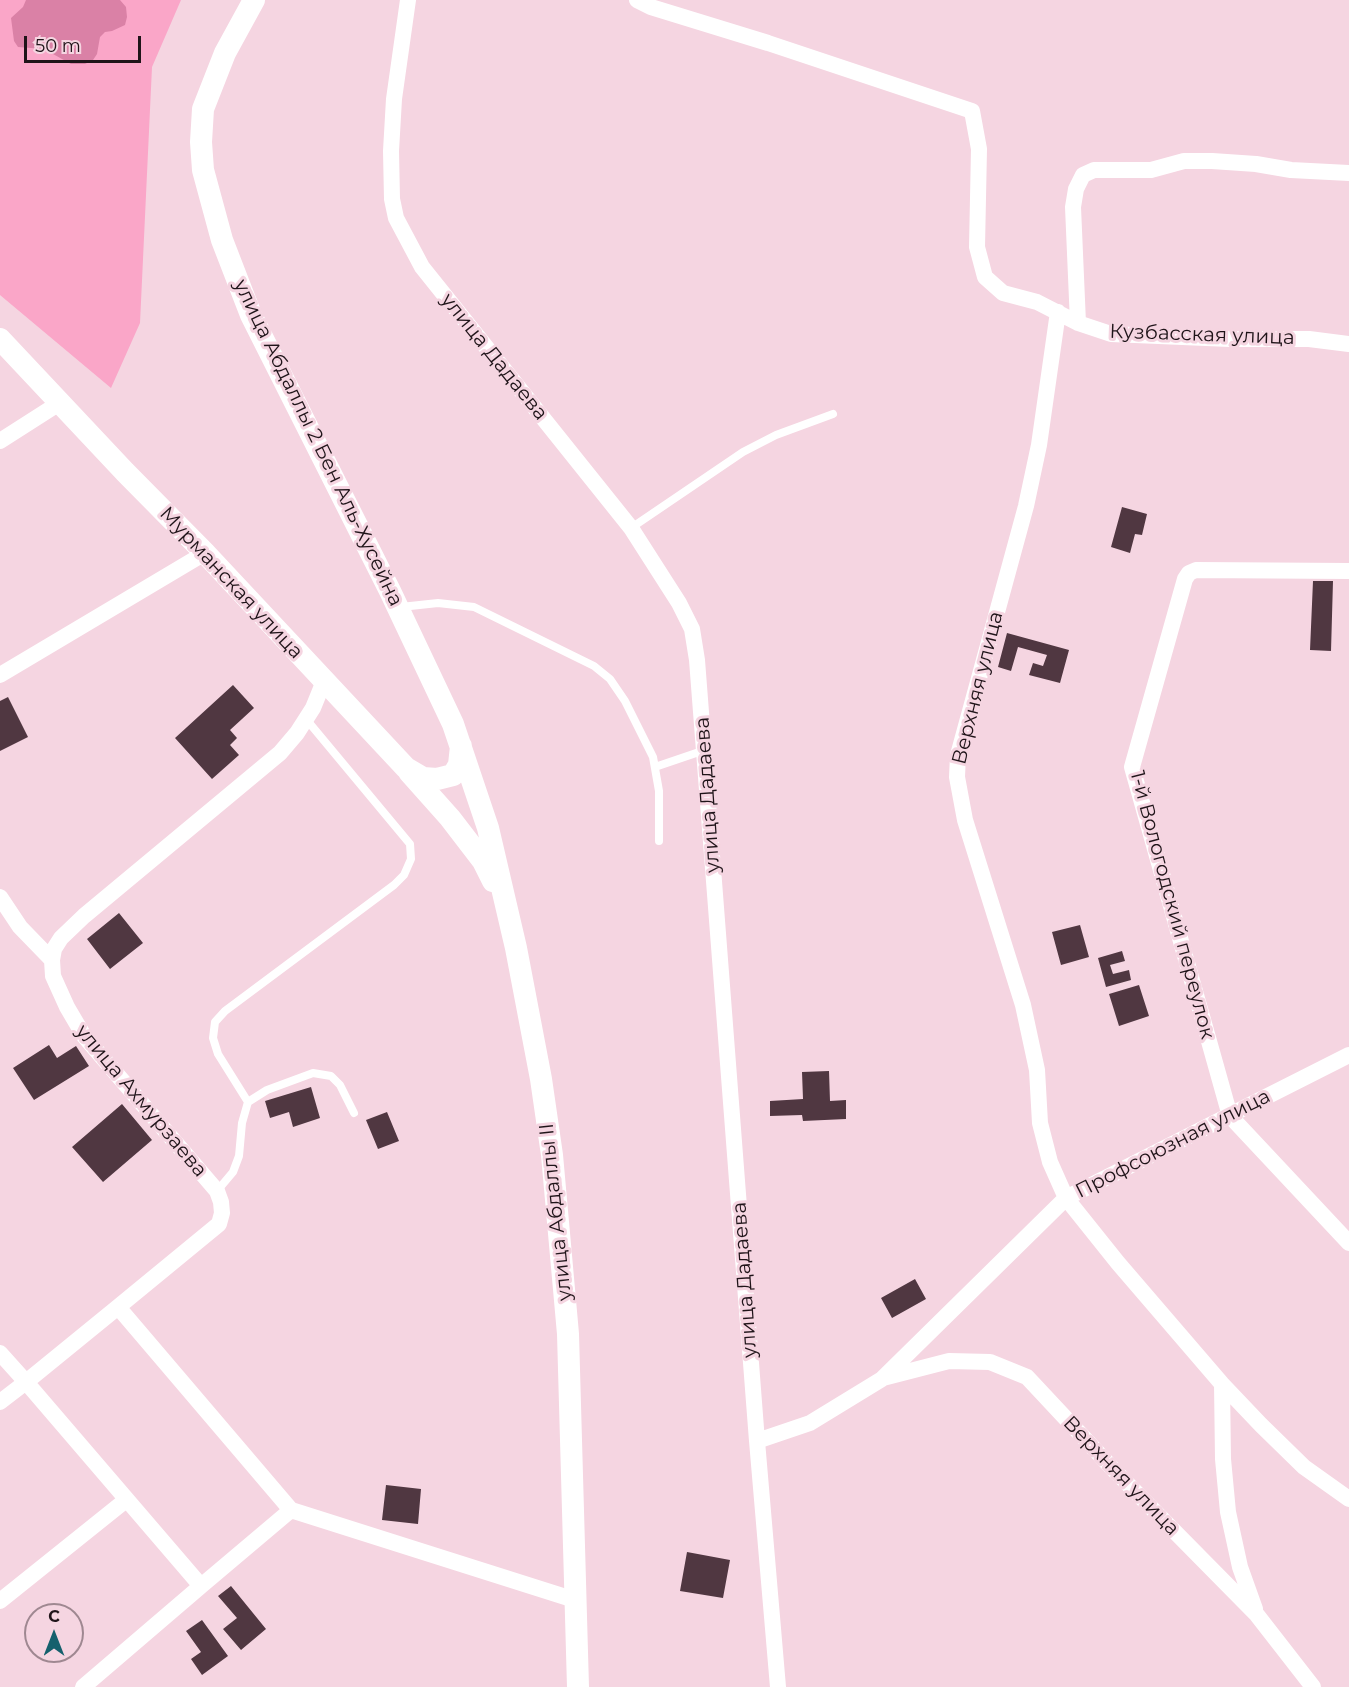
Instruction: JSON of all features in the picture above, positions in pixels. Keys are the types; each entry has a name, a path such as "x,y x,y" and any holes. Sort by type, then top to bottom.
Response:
{"main road":[{"name":"улица Абдаллы 2 Бен Аль-Хусейна","path":"254,0 225,53 203,109 201,142 203,170 222,240 251,315 398,607 461,746"},
{"name":"Мурманская улица","path":"0,339 406,768 423,778 437,779 453,775 459,765 461,746"},
{"name":"улица Абдаллы II","path":"461,746 488,828 507,908 541,1079 552,1155 568,1334 578,1687"},
{"path":"406,768 450,818 483,861 507,908"}],"street":[{"name":"улица Дадаева","path":"408,0 394,99 391,151 392,200 396,218 422,267 631,528 679,603 692,629 705,750 757,1441 778,1687"},
{"name":"Кузбасская улица","path":"637,0 651,7 768,43 972,111 979,149 978,247 985,277 1004,292 1037,302 1078,323 1111,334 1230,339 1309,339 1349,344"},
{"path":"1078,323 1073,207 1076,189 1083,176 1094,171 1152,170 1184,160 1256,164 1291,171 1345,173"},
{"name":"Верхняя улица","path":"1058,312 1039,445 1026,506 958,755 957,777 965,820 1023,1005 1037,1070 1040,1123 1050,1162 1066,1198 1118,1263 1222,1384 1304,1467 1349,1499"},
{"path":"0,441 61,402"},
{"path":"0,675 205,553"},
{"name":"1-й Вологодский переулок","path":"1230,1116 1132,765 1185,579 1189,573 1196,570 1349,571"},
{"path":"52,960 54,949 61,938 84,916 280,753 313,708 324,681"},
{"path":"0,897 20,927 52,960"},
{"name":"улица Ахмурзаева","path":"52,960 53,976 84,1036 217,1191"},
{"name":"Профсоюзная улица","path":"882,1379 1066,1198 1349,1055"},
{"path":"1230,1116 1349,1243"},
{"path":"0,1402 219,1224 222,1213 217,1191"},
{"path":"118,1306 291,1510 574,1600"},
{"path":"0,1353 201,1586"},
{"name":"Верхняя улица","path":"882,1379 949,1361 990,1362 1027,1377 1113,1469 1257,1616 1313,1687"},
{"path":"757,1441 810,1423 882,1379"},
{"path":"1222,1384 1223,1459 1228,1512 1240,1567 1257,1616"},
{"path":"0,1601 126,1500"},
{"path":"83,1687 291,1510"}],"lane":[{"path":"631,528 743,452 776,435 833,414"},
{"path":"398,607 438,603 474,607 594,666 610,679 625,701 653,757 659,790 659,842"},
{"path":"306,719 410,844 411,859 404,875 394,885 225,1011 215,1022 213,1038 218,1054 248,1102 267,1090 313,1072 331,1076 340,1085 354,1113"},
{"path":"655,767 705,750"},
{"name":"улица Ахмурзаева","path":"217,1191 233,1172 239,1156 242,1123 248,1102"}],"shaded area":[{"path":"0,0 181,0 152,67 140,323 111,388 0,295"},
{"path":"26,0 120,0 126,7 127,17 125,25 105,32 100,37 97,54 93,60 85,64 71,64 44,49 18,47 14,41 11,18 23,7"}],"building":[{"path":"1122,507 1147,514 1142,535 1135,534 1130,553 1111,547"},
{"path":"1313,581 1333,581 1331,651 1310,650"},
{"path":"1007,633 1069,650 1060,683 1029,675 1033,663 1043,666 1047,655 1018,647 1011,671 998,667"},
{"path":"233,685 254,708 230,730 237,738 230,745 239,755 212,779 175,738"},
{"path":"8,697 28,737 0,751 0,701"},
{"path":"119,913 143,943 110,969 87,939"},
{"path":"1080,925 1089,957 1061,965 1052,932"},
{"path":"1122,951 1125,961 1110,965 1113,974 1129,970 1131,980 1106,987 1098,958"},
{"path":"1139,985 1149,1016 1119,1026 1109,994"},
{"path":"49,1045 57,1058 76,1046 89,1066 34,1100 13,1068"},
{"path":"829,1071 830,1101 846,1100 846,1119 803,1121 802,1115 770,1116 770,1101 803,1099 802,1072"},
{"path":"311,1087 320,1118 293,1127 289,1112 270,1118 265,1101"},
{"path":"122,1104 152,1140 103,1182 72,1147"},
{"path":"387,1112 399,1141 378,1149 366,1120"},
{"path":"915,1279 926,1299 892,1318 881,1298"},
{"path":"386,1485 421,1489 418,1524 382,1520"},
{"path":"687,1552 730,1560 723,1598 680,1591"},
{"path":"231,1586 266,1629 241,1650 223,1629 237,1618 218,1596"},
{"path":"202,1620 228,1656 202,1675 191,1659 201,1652 186,1631"}]}
